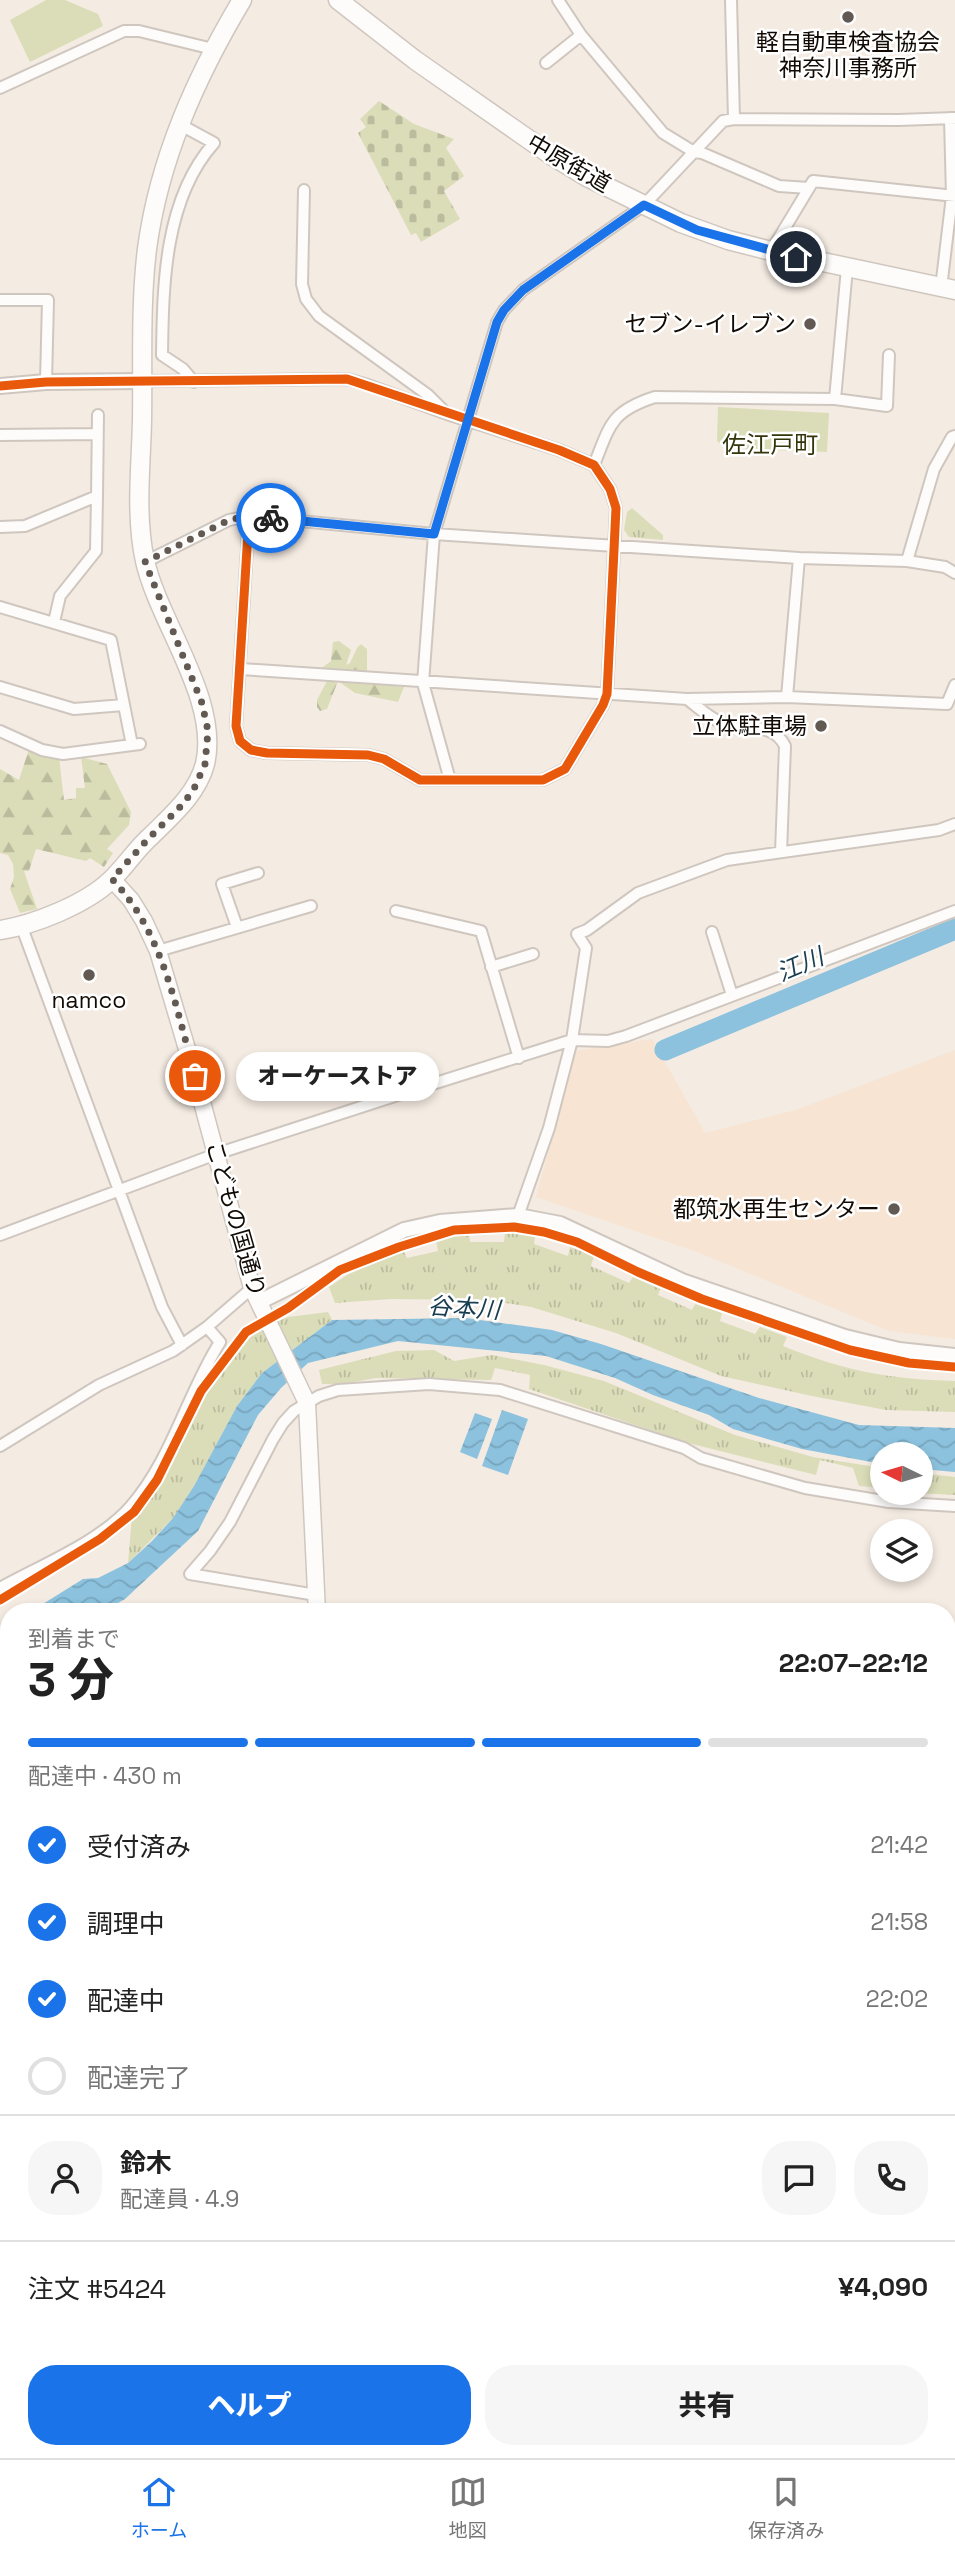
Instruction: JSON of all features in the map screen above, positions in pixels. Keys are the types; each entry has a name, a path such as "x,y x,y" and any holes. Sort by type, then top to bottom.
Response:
{"main road":[{"path":"0,930 47,917 91,896 112,879 193,791 205,764 208,731 202,703 145,562 141,497 147,249 179,124 213,48 242,0"},
{"name":"中原街道","path":"338,0 415,60 513,130 587,177 644,205 697,230 771,251 948,289"},
{"name":"こどもの国通り","path":"112,879 138,911 158,951 259,1301 306,1401 316,1603"}],"street":[{"path":"558,0 581,35 663,133 694,152 779,186 809,188"},
{"path":"731,0 734,119"},
{"path":"0,88 124,31 139,31 213,48"},
{"path":"546,63 581,35"},
{"path":"450,780 423,683 434,534 497,322 504,310 523,290 644,205 723,121 953,118 954,196 948,289"},
{"path":"179,124 214,143 194,171 183,199 167,256 163,290 162,355 184,369 194,382"},
{"path":"771,251 813,181 954,196"},
{"path":"304,190 302,284 306,299 319,316 428,395 447,414"},
{"path":"835,399 847,268"},
{"path":"0,300 48,300 46,382"},
{"path":"594,465 610,425 629,405 655,397 835,399 887,406 889,355"},
{"path":"0,386 46,382 98,387 143,381 347,379 559,450 594,465 611,489 616,508 607,694 565,769 543,780 420,780 384,759 368,755 267,753 251,750 240,741 236,726 249,516"},
{"path":"54,622 60,596 96,551 98,415"},
{"path":"0,435 97,434"},
{"path":"907,561 934,469 955,436"},
{"path":"0,527 25,526 97,496"},
{"path":"145,562 229,520 249,516 434,534 799,558 907,561 945,567 955,573"},
{"path":"787,696 799,558"},
{"path":"0,607 111,640 124,705 136,744 63,754 42,750 0,731"},
{"path":"241,669 687,699 787,696 947,704 955,685"},
{"path":"0,688 74,709 124,705"},
{"path":"687,699 716,721 731,726 776,732 781,738 785,746 781,852"},
{"path":"518,1216 549,1128 572,1041 586,948 577,934 587,930 638,893 727,860 939,830 955,824"},
{"path":"237,927 222,884 258,873"},
{"path":"158,951 311,906"},
{"path":"396,911 481,931 519,1058"},
{"path":"0,1235 216,1154 572,1041 608,1041 955,911"},
{"path":"21,925 162,1307 182,1345"},
{"path":"702,946 714,937 732,995"},
{"path":"491,967 533,954"},
{"path":"1,1441 99,1385 182,1345 207,1327 259,1301 404,1230 440,1222 518,1216 560,1224 682,1281 845,1337 899,1350 955,1356"},
{"path":"0,1588 68,1553 130,1507 151,1478 220,1342 207,1327"},
{"path":"316,1603 190,1574 230,1522 278,1431 294,1410 306,1401 330,1392 364,1387 429,1384 500,1390 684,1448 701,1458 805,1488 889,1502 955,1506"}],"shaded area":[{"path":"652,1039 705,1133 796,1110 955,1050 955,1339 889,1331 697,1252 536,1197 576,1051"}],"green space":[{"path":"46,0 65,0 98,14 103,26 30,62 10,20"},
{"path":"379,101 414,124 454,139 446,148 464,176 444,191 460,219 421,242 416,233 411,235 358,133 366,127 360,119"},
{"path":"718,407 829,413 827,452 727,448 717,441"},
{"path":"632,508 663,535 663,540 629,537 624,530 627,512"},
{"path":"339,641 351,650 346,665 361,644 367,649 367,683 404,687 398,702 355,693 338,681 327,709 320,711 317,700 328,679 319,670 331,661 333,642"},
{"path":"29,749 59,757 64,800 76,798 76,788 85,788 81,757 107,764 131,812 129,825 107,849 113,853 104,867 90,858 86,861 36,849 29,871 24,871 37,909 20,913 10,889 14,877 13,864 8,855 0,853 0,769 19,780"},
{"path":"505,1232 535,1236 534,1244 568,1256 570,1247 594,1256 591,1266 629,1283 633,1277 660,1289 658,1295 692,1310 695,1304 722,1313 720,1321 755,1334 760,1327 787,1337 783,1346 826,1362 888,1376 955,1381 955,1412 886,1410 721,1376 616,1333 531,1307 487,1300 391,1299 335,1303 329,1287 349,1274 403,1250 407,1258 438,1251 436,1240 469,1234 470,1242 504,1242"},
{"path":"328,1312 332,1320 262,1373 237,1406 194,1486 173,1518 128,1563 132,1516 158,1481 203,1392 253,1332 288,1317"},
{"path":"434,1350 454,1361 492,1355 604,1381 735,1435 813,1457 870,1466 870,1487 859,1486 853,1468 820,1460 816,1475 688,1443 529,1389 530,1375 495,1368 491,1380 376,1378 343,1384 322,1384 319,1370 396,1351"},
{"path":"933,1474 955,1477 955,1495 933,1494"}],"water":[{"path":"466,1318 552,1330 759,1398 859,1425 955,1428 955,1472 933,1470 933,1442 870,1442 870,1462 802,1449 733,1429 709,1415 615,1378 546,1356 398,1341 308,1363 281,1388 258,1415 198,1531 125,1599 118,1603 44,1603 83,1579 98,1578 128,1563 152,1541 173,1518 194,1486 237,1406 262,1373 332,1320"},
{"path":"502,1410 528,1419 508,1475 482,1466"},
{"path":"475,1413 492,1419 477,1459 460,1452"}],"waterway":[{"name":"江川","path":"665,1050 955,929"}],"cycle path":[{"path":"0,386 46,382 347,379 559,450 594,465 610,489 616,508 607,694 565,769 543,780 420,780 384,759 368,755 267,753 251,750 240,741 236,726 249,516"},
{"path":"0,1600 100,1539 134,1512 157,1480 201,1391 246,1332 288,1308 340,1270 399,1247 454,1230 514,1227 544,1232 577,1242 702,1299 850,1350 909,1363 955,1367"}],"way so far":[{"path":"195,1076 158,951 131,900 112,879 193,791 205,764 208,731 202,703 145,562 229,520 249,516 271,518"}],"place":[{"name":"軽自動車検査協会 神奈川事務所","path":"848,17"},
{"name":"セブン-イレブン","path":"810,324"},
{"name":"立体駐車場","path":"821,726"},
{"name":"namco","path":"89,975"},
{"name":"オーケーストア","path":"195,1076"},
{"name":"都筑水再生センター","path":"894,1209"}],"district":[{"name":"佐江戸町","path":"770,445"}],"route":[{"path":"271,518 434,534 497,322 504,310 523,290 644,205 697,230 796,257"}],"water label":[{"name":"谷本川","path":"464,1308"}]}
